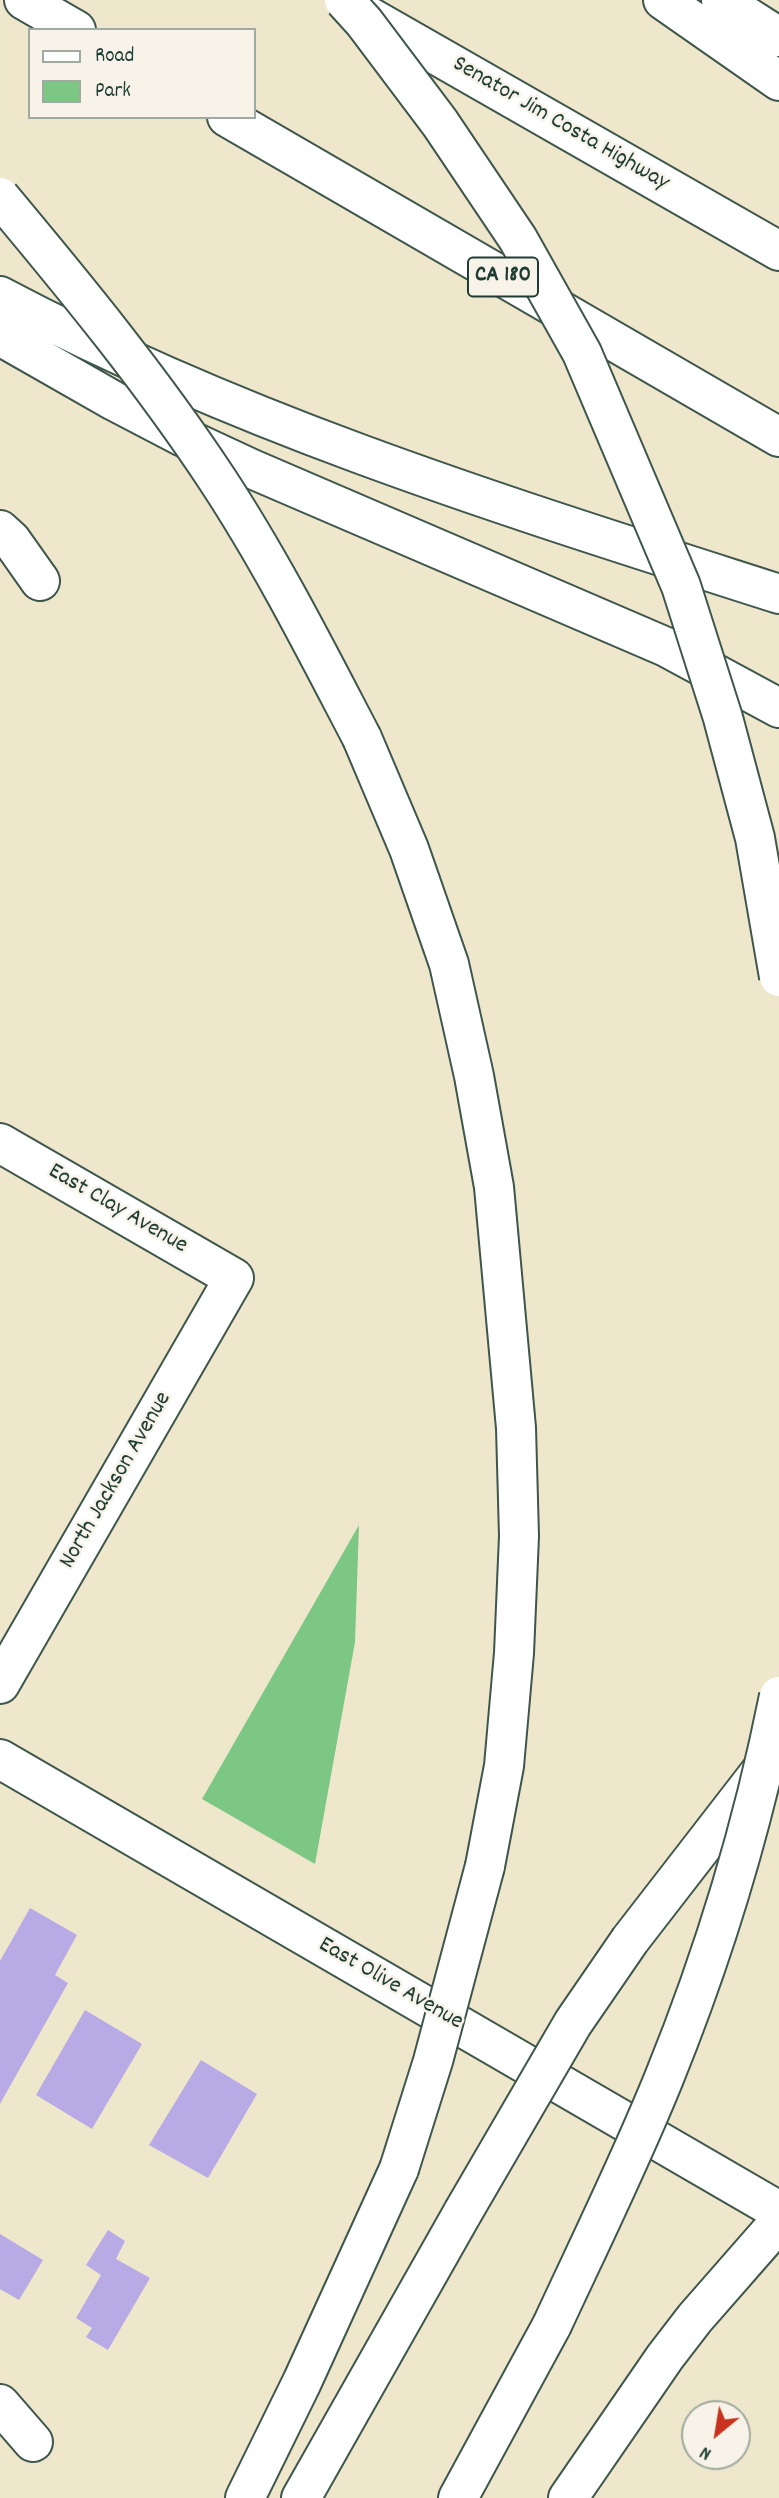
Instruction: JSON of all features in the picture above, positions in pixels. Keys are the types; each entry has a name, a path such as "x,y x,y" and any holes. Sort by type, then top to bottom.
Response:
{"main road":[{"path":"24,0 73,28"},
{"path":"342,0 364,22 440,123 518,239 582,352 681,586 694,625 723,718 755,838 779,977"},
{"name":"Senator Jim Costa Highway","path":"342,0 779,251"},
{"path":"663,0 779,81"},
{"path":"721,0 779,37"},
{"name":"CA 180","path":"230,119 779,437"},
{"path":"0,197 95,311 153,386 218,480 269,565 362,738 409,849 449,964 474,1076 494,1187 516,1428 519,1536 514,1653 504,1766 485,1866 433,2061 398,2169 320,2345 245,2498"},
{"path":"0,296 137,364 243,410 366,458 779,594"},
{"path":"0,336 181,436 251,469 666,647 779,708"},
{"path":"0,530 11,540 40,581"},
{"name":"East Clay Avenue","path":"0,1143 234,1278"},
{"name":"North Jackson Avenue","path":"0,1684 234,1278"},
{"path":"458,2498 552,2325 665,2076 734,1881 779,1696"},
{"path":"301,2498 573,2022 630,1940 779,1748"},
{"name":"East Olive Avenue","path":"0,1759 779,2211"},
{"path":"568,2498 665,2357 695,2318 779,2222"},
{"path":"0,2404 33,2442"}],"green space":[{"path":"359,1525 355,1642 315,1864 202,1799"}],"building":[{"path":"30,1908 77,1935 55,1975 68,1983 0,2104 0,1961"},
{"path":"85,2010 142,2044 92,2129 36,2095"},
{"path":"201,2060 257,2094 208,2178 149,2145"},
{"path":"108,2230 125,2241 116,2259 150,2278 108,2350 86,2337 92,2328 76,2318 101,2275 86,2265"},
{"path":"0,2234 43,2260 19,2300 0,2289"}]}
